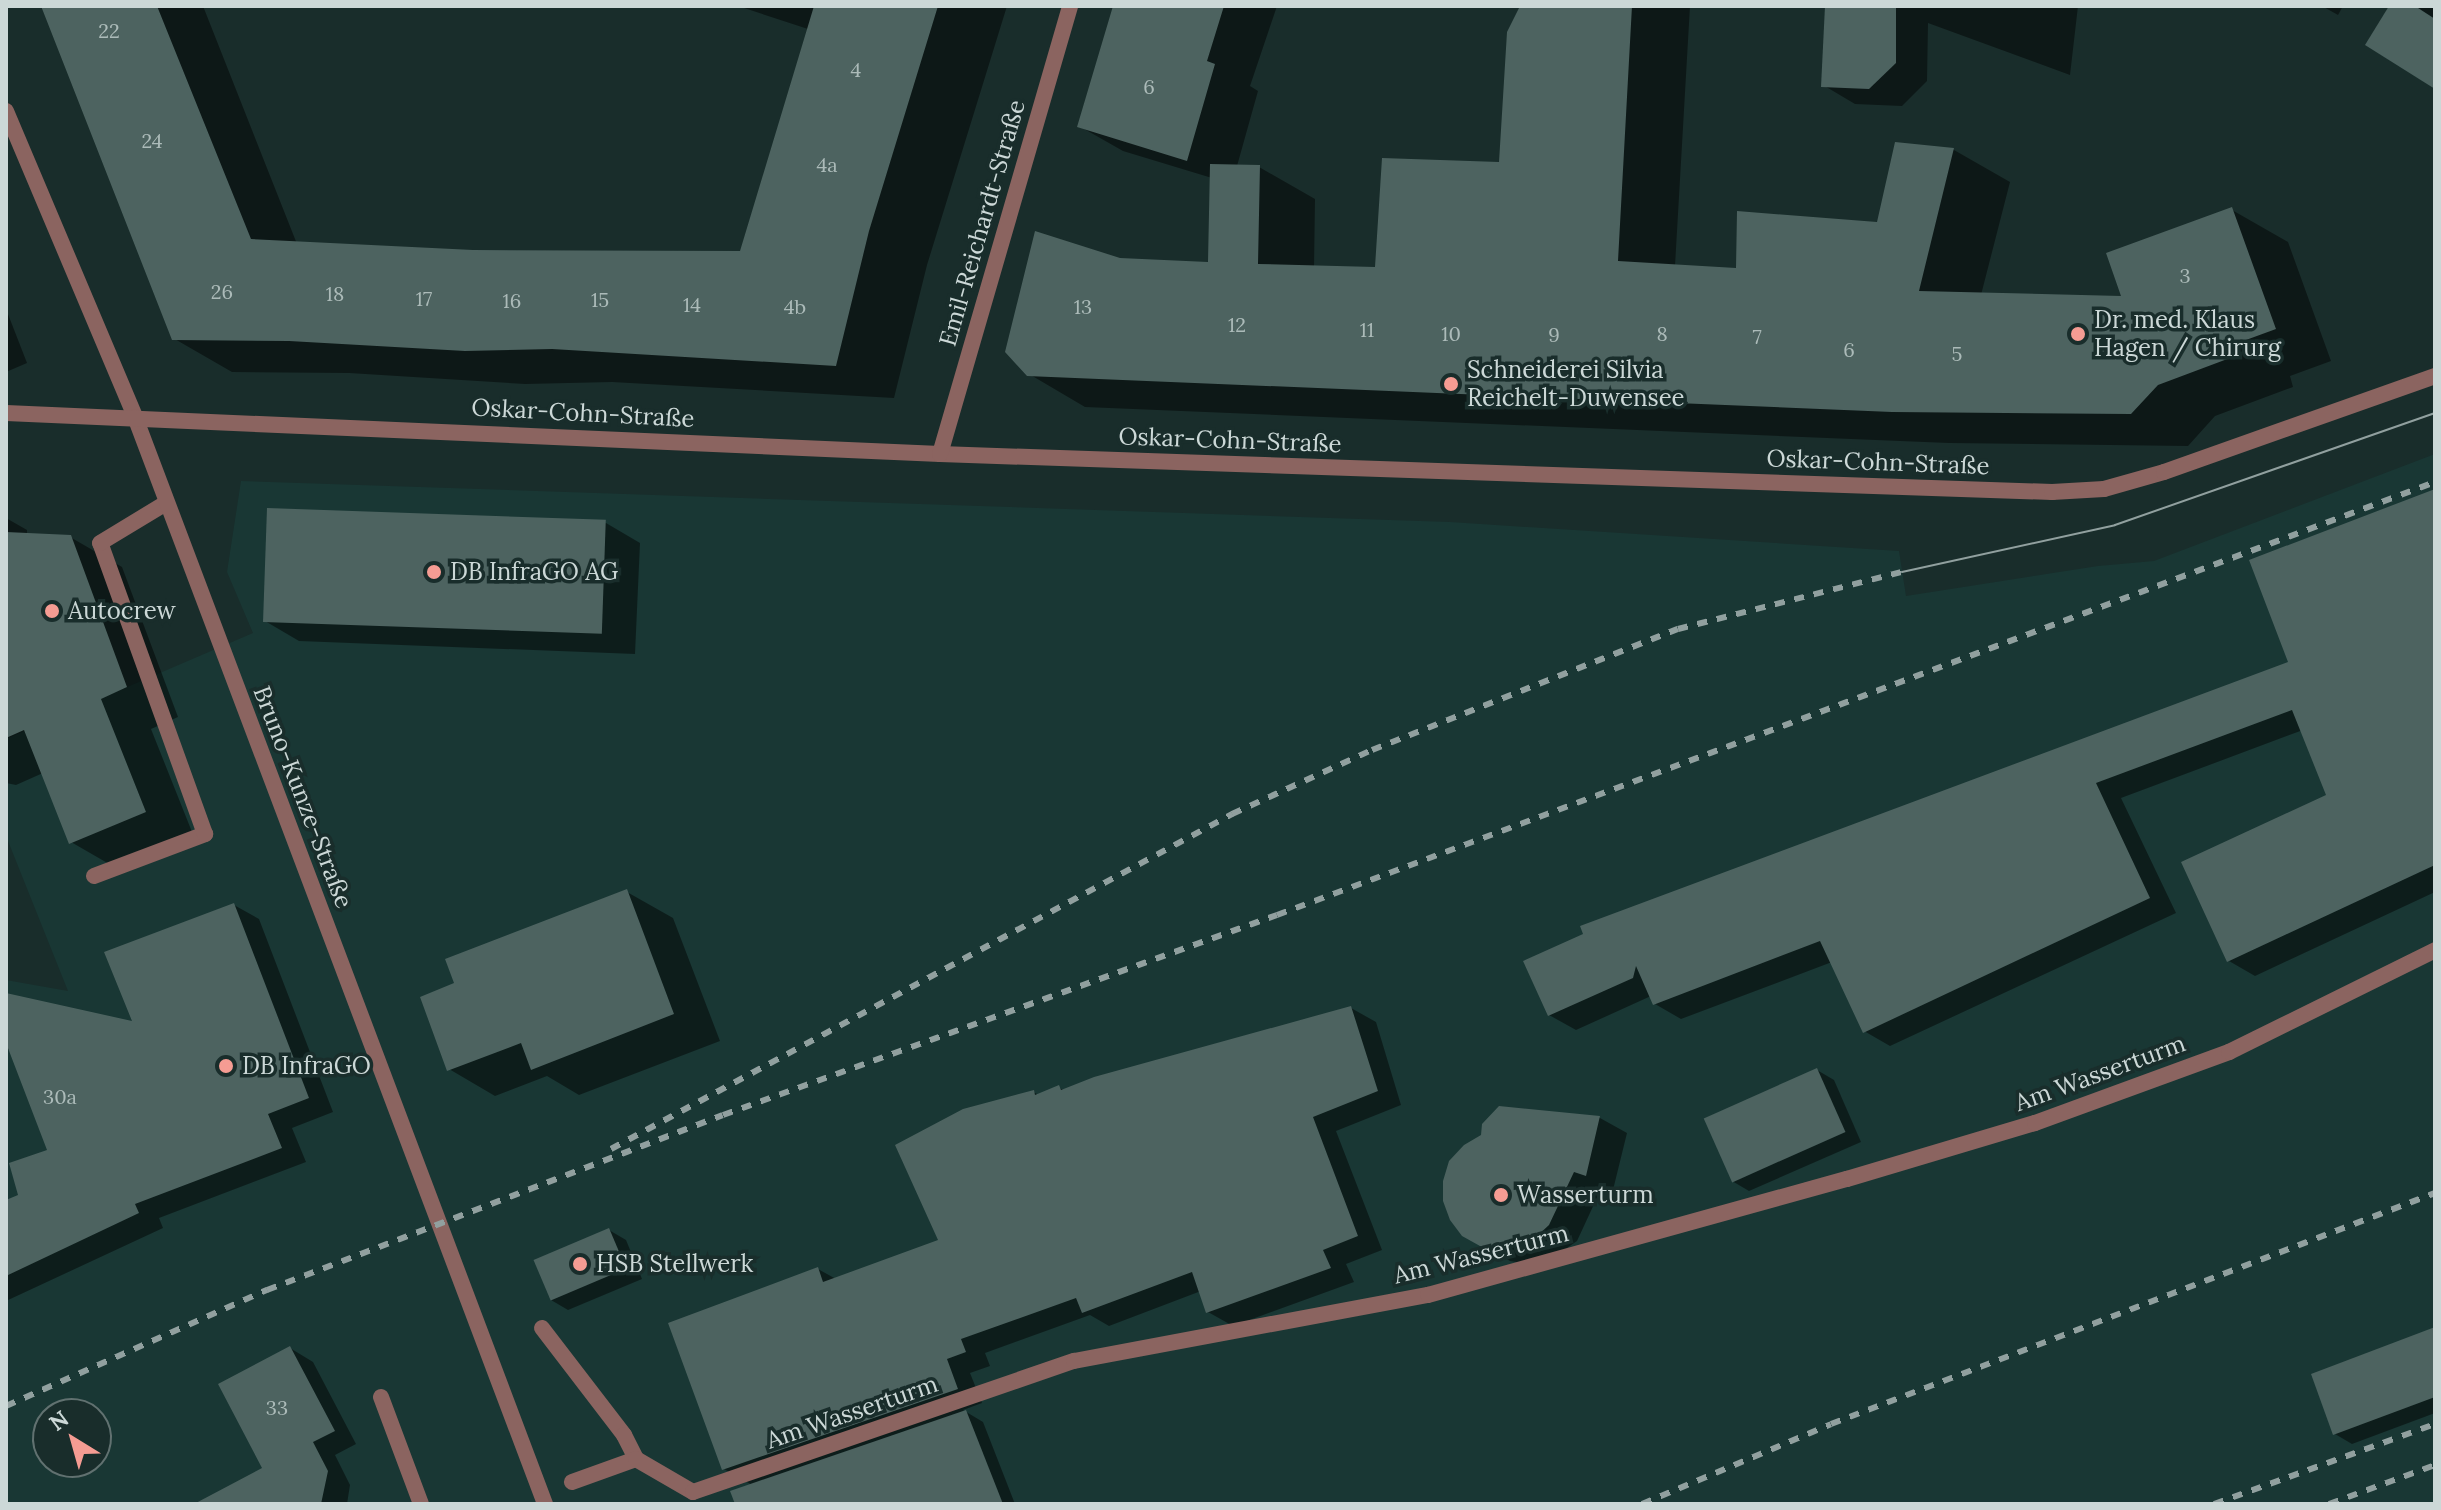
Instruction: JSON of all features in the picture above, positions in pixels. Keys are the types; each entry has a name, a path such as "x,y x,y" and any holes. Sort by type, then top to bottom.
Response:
{"street":[{"name":"Emil-Reichardt-Straße","path":"940,454 1070,6"},
{"name":"Bruno-Kunze-Straße","path":"6,111 135,417 545,1504"},
{"name":"Oskar-Cohn-Straße","path":"6,413 940,454 2036,491 2104,489 2435,376"},
{"path":"94,876 205,834 100,543 166,503"},
{"name":"Am Wasserturm","path":"636,1459 693,1492 1074,1361 1428,1295 1847,1179 2035,1123 2229,1052 2435,950"},
{"path":"542,1328 624,1435 636,1459 572,1482"},
{"path":"381,1397 421,1504"}],"shaded area":[{"path":"2435,454 2435,1504 6,1504 6,980 68,991 6,836 6,739 253,633 227,572 241,481 1450,522 1899,551 1906,596 2098,566 2154,561"}],"building":[{"path":"41,6 157,6 251,239 473,250 740,251 814,6 938,6 869,231 836,366 552,349 465,351 289,341 172,340"},
{"path":"1113,6 1224,6 1207,61 1215,64 1187,161 1077,127"},
{"path":"1520,6 1632,6 1618,261 1736,268 1737,211 1877,222 1895,142 1954,148 1919,291 2121,296 2106,253 2232,207 2276,329 2235,344 2238,355 2158,385 2131,414 1892,412 1027,376 1005,352 1035,231 1120,258 1208,262 1210,164 1260,165 1258,264 1375,267 1382,158 1499,162 1507,32"},
{"path":"1825,6 1896,6 1896,63 1869,89 1821,87"},
{"path":"2389,6 2415,6 2435,19 2435,89 2365,45"},
{"path":"2435,489 2435,865 2227,962 2181,862 2326,795 2292,710 2096,783 2150,898 1863,1033 1820,941 1653,1005 1636,966 1633,978 1548,1016 1523,961 1583,934 1580,926 2288,662 2249,560"},
{"name":"DB InfraGO AG","path":"267,508 606,520 602,634 263,622"},
{"name":"Autocrew","path":"6,532 71,535 127,687 101,699 146,812 69,844 24,730 6,738"},
{"path":"627,889 674,1014 531,1070 521,1043 447,1071 420,997 454,983 445,959"},
{"path":"234,903 309,1098 268,1114 282,1148 135,1204 139,1213 6,1276 6,1200 18,1195 9,1163 47,1150 6,1043 6,993 132,1021 104,952"},
{"path":"1351,1006 1378,1091 1313,1117 1358,1236 1323,1250 1331,1268 1206,1313 1192,1272 1082,1313 1076,1298 961,1339 966,1352 947,1359 958,1389 722,1470 668,1323 818,1267 823,1282 938,1240 895,1145 963,1109 1034,1090 1035,1095 1059,1085 1061,1090 1094,1077"},
{"path":"1817,1068 1845,1132 1732,1182 1704,1118"},
{"name":"Wasserturm","path":"1499,1106 1600,1116 1586,1176 1574,1172 1549,1225 1535,1238 1519,1246 1501,1249 1480,1246 1462,1236 1450,1220 1443,1201 1443,1181 1449,1161 1464,1145 1481,1135 1482,1124"},
{"name":"HSB Stellwerk","path":"609,1228 626,1269 551,1301 534,1260"},
{"path":"2435,1327 2435,1397 2333,1435 2311,1374"},
{"path":"290,1346 335,1431 313,1442 328,1471 321,1504 194,1504 262,1468 218,1384"},
{"path":"966,1410 1003,1504 735,1504 730,1491"}],"tram line":[{"path":"1902,572 2115,525 2435,413"}],"railway":[{"path":"6,1406 267,1290 723,1115 1277,915 2435,482"},
{"path":"611,1149 1232,814 1372,750 1678,629 1902,572"},
{"path":"1642,1504 1831,1424 2435,1193"},
{"path":"2214,1504 2435,1424"},
{"path":"2329,1504 2435,1465"}],"place":[{"name":"Dr. med. Klaus Hagen / Chirurg","path":"2078,334"},
{"name":"Schneiderei Silvia Reichelt-Duwensee","path":"1451,384"},
{"name":"DB InfraGO AG","path":"434,572"},
{"name":"Autocrew","path":"52,611"},
{"name":"DB InfraGO","path":"226,1066"},
{"name":"Wasserturm","path":"1501,1195"},
{"name":"HSB Stellwerk","path":"580,1264"}]}
